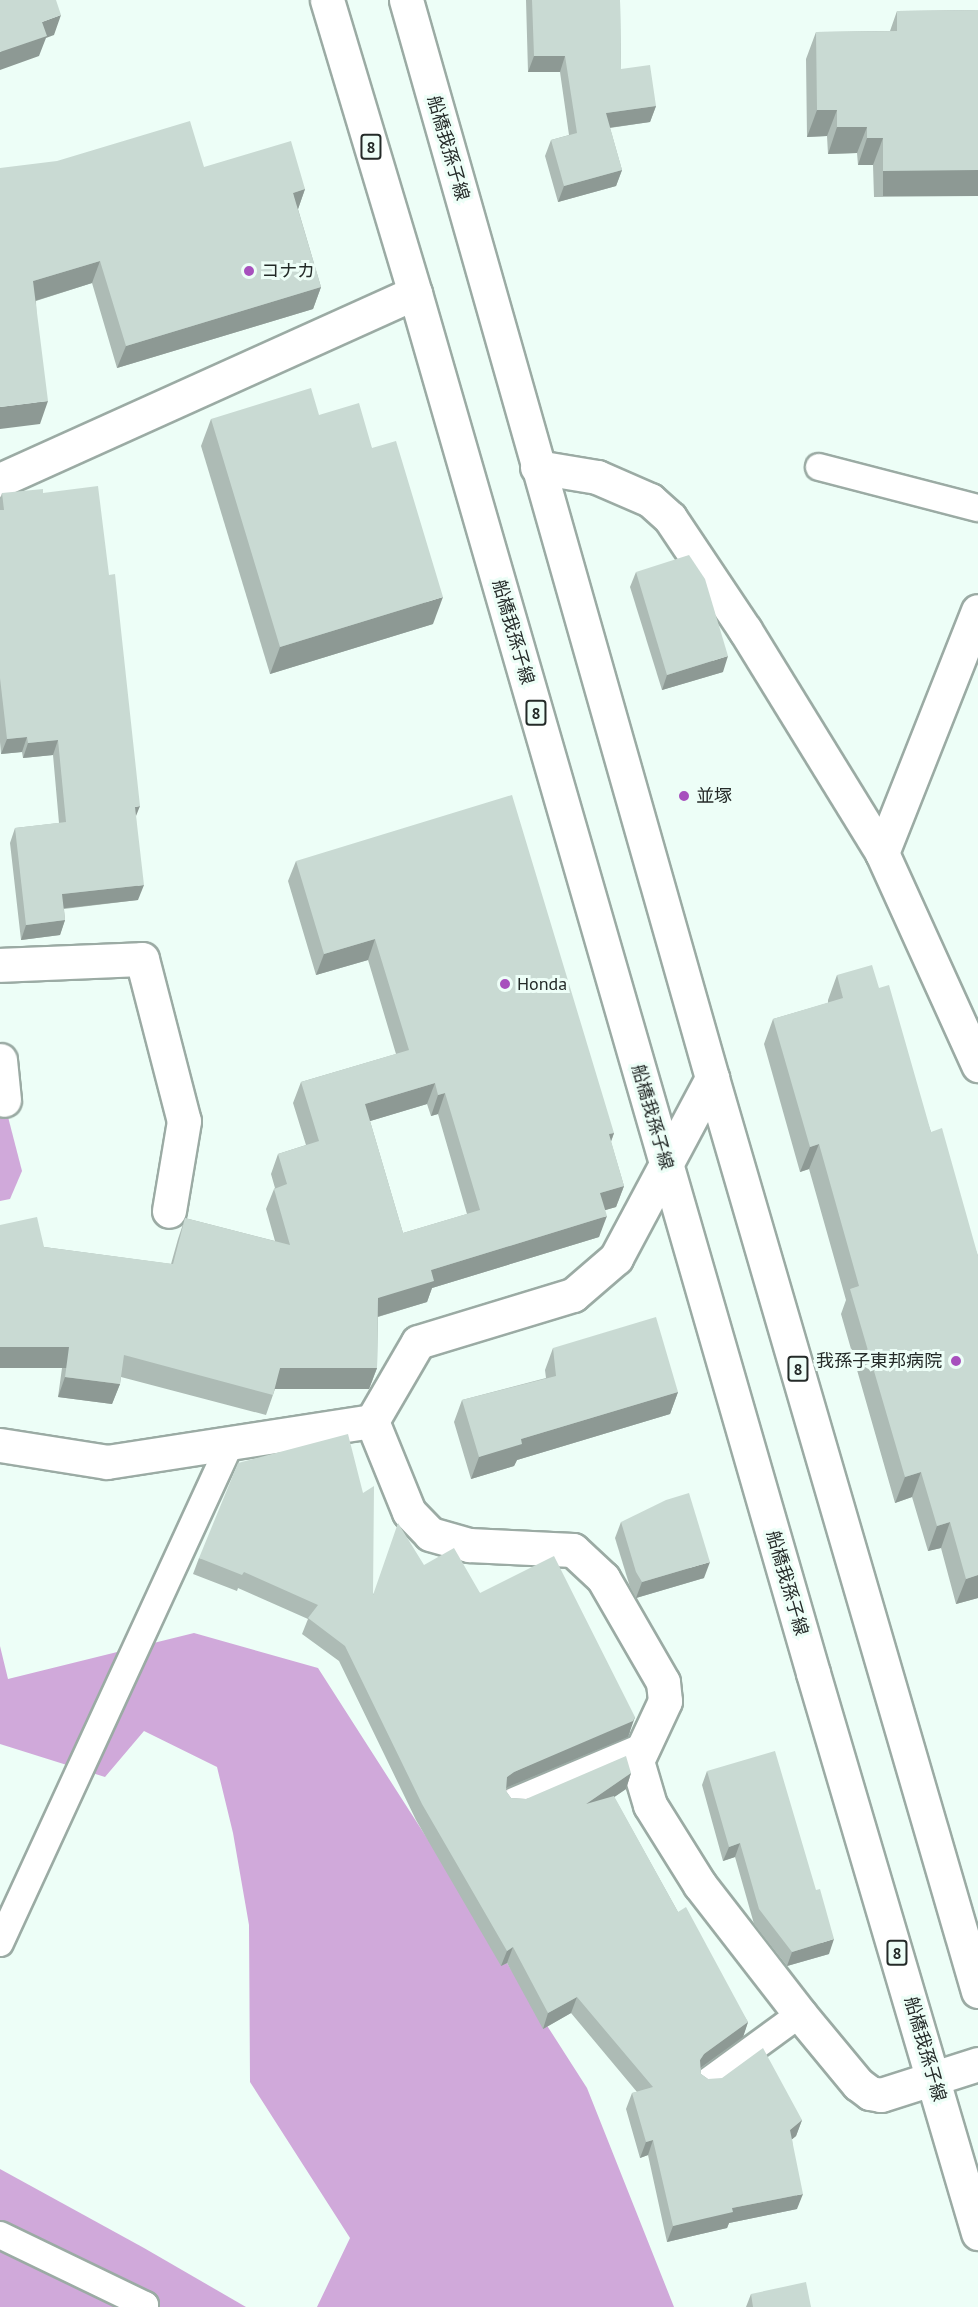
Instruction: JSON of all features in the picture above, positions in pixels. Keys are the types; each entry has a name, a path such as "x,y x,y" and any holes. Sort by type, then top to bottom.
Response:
{"main road":[{"name":"船橋我孫子線","path":"327,0 415,293 816,1684 978,2233"},
{"name":"船橋我孫子線","path":"406,0 712,1078 978,1991"},
{"path":"0,480 415,293"},
{"path":"537,467 597,477 650,500 670,518 745,630 882,853 978,1065"},
{"path":"882,853 978,611"},
{"path":"0,965 142,959 184,1121 169,1211"},
{"path":"0,1060 4,1100"},
{"path":"372,1421 418,1342 573,1295 616,1258 712,1078"},
{"path":"0,1445 107,1462 372,1421"},
{"path":"372,1421 409,1512 430,1534 469,1545 573,1550 603,1578 663,1682 664,1701 637,1761 650,1805 700,1885 800,2014 858,2084 870,2093 881,2095 978,2064"}],"lane":[{"path":"819,467 978,508"},
{"path":"0,1943 231,1442"},
{"path":"514,1801 644,1746"},
{"path":"708,2081 800,2014"},
{"path":"0,2235 145,2305 143,2307"}],"shaded area":[{"path":"0,1086 22,1171 10,1199 0,1201"},
{"path":"194,1633 318,1668 587,2088 674,2307 317,2307 350,2238 250,2082 249,1925 233,1833 217,1767 144,1731 105,1777 0,1744 0,1646 8,1679"},
{"path":"0,2169 144,2248 246,2307 0,2307"}],"building":[{"path":"0,0 56,0 61,15 42,22 47,36 0,52"},
{"path":"532,0 620,0 621,69 650,65 656,106 606,113 622,170 564,186 551,140 577,133 565,56 534,56"},
{"path":"978,10 978,170 883,171 883,138 867,138 867,127 837,127 837,110 817,110 816,32 897,31 897,11"},
{"path":"190,121 204,167 291,141 305,189 293,193 321,287 126,346 100,261 33,281 48,401 0,407 0,168 57,161"},
{"path":"311,388 319,415 359,403 372,448 396,441 443,597 280,647 211,419"},
{"path":"98,486 109,575 115,574 140,806 135,807 144,885 62,894 65,920 26,925 15,828 66,822 58,740 28,743 27,737 7,739 0,678 0,510 4,510 2,493 43,489 43,493"},
{"path":"689,555 705,579 728,656 667,675 636,572"},
{"path":"512,795 614,1133 609,1134 624,1186 600,1193 607,1216 431,1270 434,1281 378,1298 377,1368 280,1368 273,1395 124,1355 120,1384 65,1377 69,1347 0,1347 0,1225 37,1217 44,1247 173,1264 185,1218 290,1245 274,1189 287,1184 278,1154 319,1141 301,1082 409,1050 375,939 324,954 296,861","holes":["435,1083 438,1095 445,1093 480,1210 403,1233 365,1104"]},
{"path":"872,965 879,988 889,985 931,1132 942,1128 978,1256 978,1575 966,1579 950,1522 937,1526 921,1472 905,1477 850,1289 859,1286 819,1144 810,1147 773,1019 843,998 837,975"},
{"path":"656,1317 678,1392 521,1439 522,1444 479,1457 462,1400 556,1376 553,1348"},
{"path":"348,1434 363,1493 374,1486 373,1595 398,1523 424,1565 454,1548 480,1593 554,1556 635,1717 633,1721 514,1772 507,1777 506,1791 511,1798 526,1799 626,1756 631,1773 586,1804 614,1796 678,1912 686,1907 748,2022 704,2054 700,2060 701,2074 708,2079 722,2078 763,2048 802,2120 790,2130 803,2194 732,2208 733,2212 673,2226 653,2140 646,2142 632,2093 653,2087 577,1997 548,2013 513,1947 507,1951 422,1804 345,1646 308,1618 318,1605 244,1572 242,1575 199,1558 238,1463"},
{"path":"689,1493 710,1562 642,1582 636,1572 621,1522 666,1500"},
{"path":"775,1751 816,1890 820,1889 834,1939 792,1952 759,1909 740,1843 729,1847 707,1771"},
{"path":"806,2282 811,2307 753,2307 751,2294"}],"place":[{"name":"コナカ","path":"249,271"},
{"name":"並塚","path":"684,796"},
{"name":"Honda","path":"505,984"},
{"name":"我孫子東邦病院","path":"956,1361"}]}
